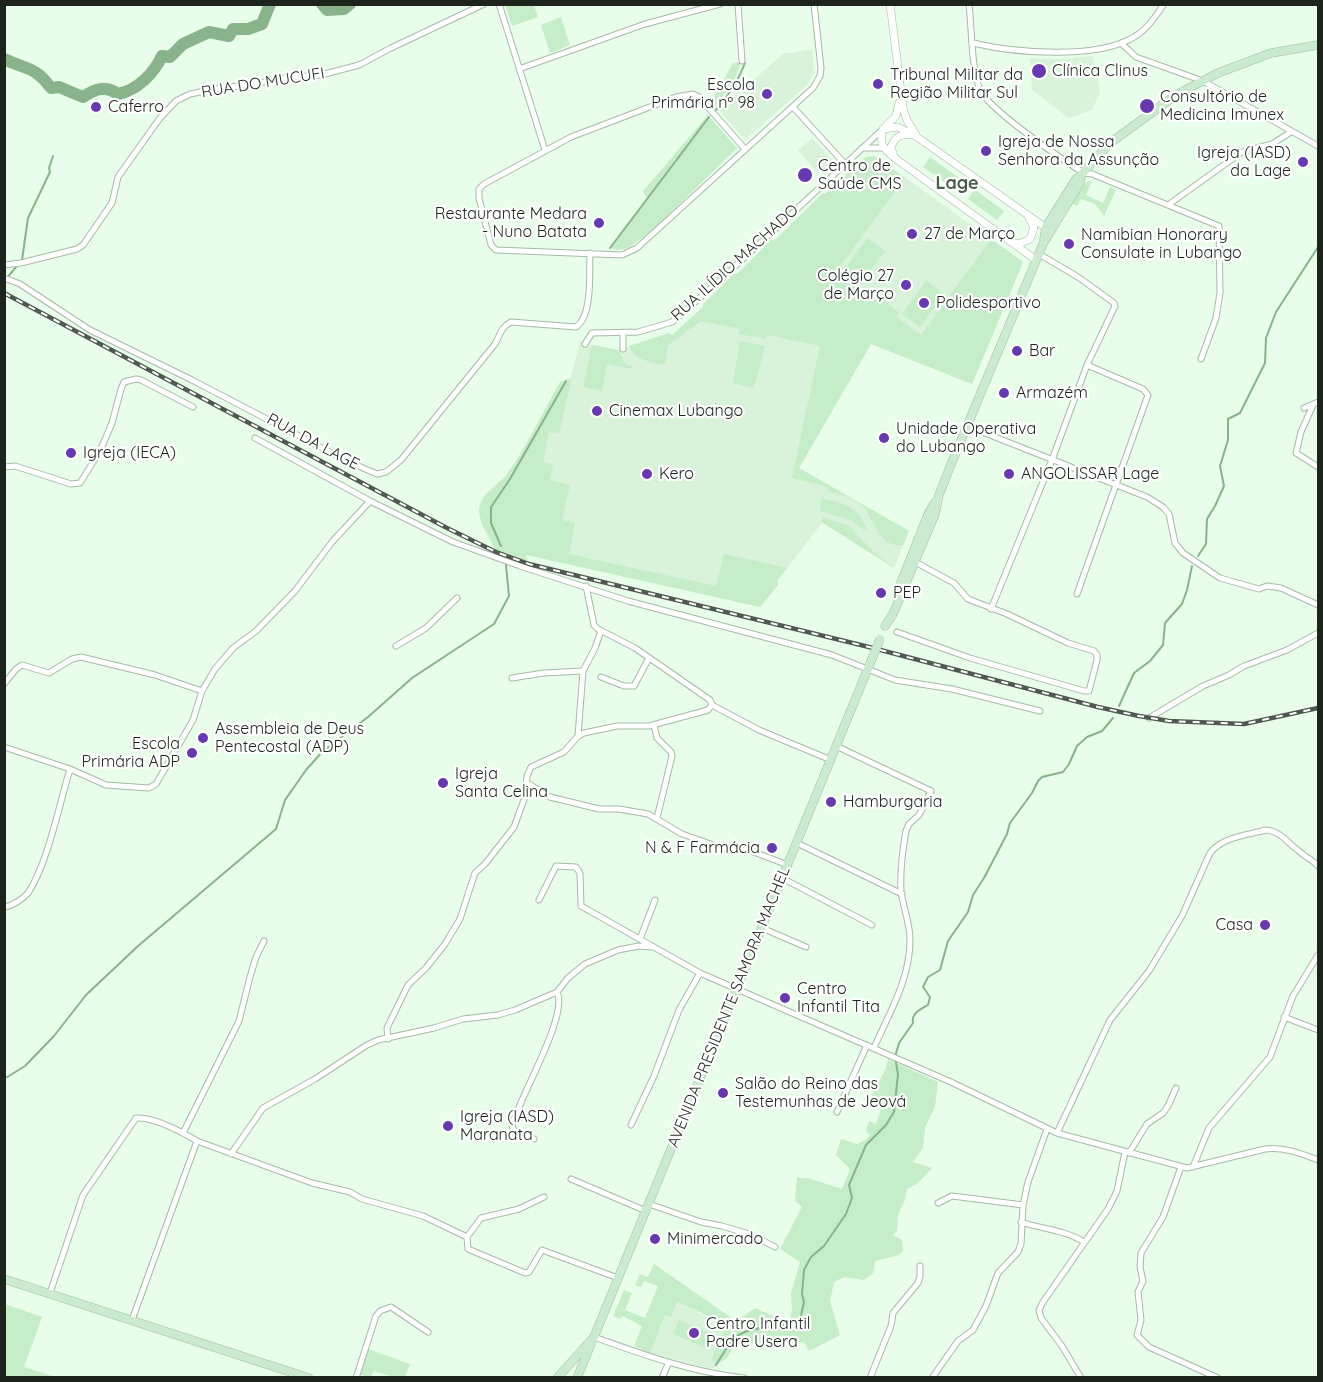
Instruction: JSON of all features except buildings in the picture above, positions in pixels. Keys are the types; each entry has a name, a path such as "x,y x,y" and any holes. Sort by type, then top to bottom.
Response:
{"main road":[{"name":"AVENIDA PRESIDENTE SAMORA MACHEL","path":"557,1377 594,1337 870,665 929,512 939,495 1066,192 1076,179 1086,174 1110,143 1176,95 1203,81 1272,53 1318,45"},
{"name":"AVENIDA PRESIDENTE SAMORA MACHEL","path":"885,626 893,614 935,514 939,495"},
{"path":"4,1279 309,1377"},
{"path":"577,1377 594,1337"}],"street":[{"name":"RUA DO MUCUFI","path":"4,265 77,249 82,245 112,203 118,177 160,118 176,101 190,94 215,89 290,77 321,75 359,65 483,4"},
{"path":"499,4 545,150"},
{"path":"519,69 645,24 720,4"},
{"path":"738,4 742,61"},
{"path":"745,149 699,97 685,94 571,137 479,189 479,198 491,245 496,250 621,255 637,248 813,88 820,76 814,4"},
{"path":"890,4 900,94 906,120 917,137"},
{"path":"969,4 980,90 993,107 1086,174 1210,221 1220,227 1220,293 1216,318 1201,359"},
{"path":"973,43 1008,50 1053,53 1081,51 1121,43 1140,33 1164,4"},
{"path":"1121,43 1136,57 1203,81 1318,146"},
{"path":"900,94 896,116 883,129 880,142 883,148 1008,241 1078,277 1115,303 1115,308 1087,365 1052,460 991,609"},
{"path":"793,107 845,164"},
{"path":"883,129 898,128 917,137 1049,229"},
{"name":"RUA ILÍDIO MACHADO","path":"585,344 592,333 638,332 672,322 688,310 883,129"},
{"path":"1168,205 1234,157 1250,149 1272,144 1291,132"},
{"path":"896,159 891,147 896,137 908,134 917,137"},
{"path":"862,148 883,148"},
{"path":"1008,241 1019,244 1030,239 1034,228 1025,214"},
{"name":"RUA DA LAGE","path":"4,278 20,284 90,330 349,462 377,474 386,472 401,460 495,344 505,325 511,322 576,327 581,324 587,314 590,254"},
{"path":"623,333 623,349"},
{"path":"1077,594 1148,395 1143,389 1087,365"},
{"path":"4,467 15,466 71,484 80,483 100,451 112,423 121,389 124,382 130,379 141,380 193,407"},
{"path":"1304,408 1316,404"},
{"path":"1316,404 1301,432 1296,453 1318,467"},
{"path":"967,426 1148,497 1169,514 1175,543 1183,553 1220,578 1259,589 1267,586 1281,588 1318,605"},
{"path":"255,438 370,501 453,542 520,566 676,614 870,665 895,680 952,689 1040,711"},
{"path":"4,747 106,785 149,788 156,784 193,720 202,691 215,669 233,648 256,631 295,591 332,542 370,501"},
{"path":"897,632 970,658 1089,691 1097,660 1094,651 1068,643 1007,614 968,599 954,583 915,562"},
{"path":"586,586 594,625 601,631 630,645 710,700 712,705 759,730 831,760"},
{"path":"396,646 426,628 457,598"},
{"path":"578,736 584,671 601,631"},
{"path":"1149,718 1203,686 1244,666 1287,650 1318,633"},
{"path":"4,684 22,665 49,673 72,659 81,657 155,675 202,691"},
{"path":"601,677 624,686 634,686 649,658"},
{"path":"512,678 544,673 584,671"},
{"path":"388,1039 387,1028 408,985 426,968 445,944 460,919 475,873 485,864 514,827 525,797 527,776 531,767 564,752 578,736 617,726 654,725 708,710 712,705"},
{"path":"654,725 657,738 672,756 657,818"},
{"path":"836,746 931,791 919,815 909,824 906,831 902,894 910,930 909,956 903,987 896,997 874,1048"},
{"path":"4,907 26,895 40,870 70,770"},
{"path":"528,783 550,797 599,809 641,812 657,818 682,834 719,847 752,850 788,865"},
{"path":"1057,1133 1110,1020 1149,971 1176,925 1215,846 1222,841 1273,830 1286,838 1299,852 1318,866"},
{"path":"797,843 902,894"},
{"path":"539,900 556,866 576,867 580,873 581,906 700,973 951,1082 1057,1133 1181,1167 1193,1167 1276,1148 1292,1150 1318,1160"},
{"path":"782,878 872,925"},
{"path":"640,939 655,900"},
{"path":"762,928 806,947"},
{"path":"183,1132 239,1021 256,957 264,941"},
{"path":"231,1154 263,1108 315,1079 367,1045 378,1040 463,1019 506,1014 557,992 568,978 585,964 618,950 639,946 654,947"},
{"path":"1193,1167 1209,1128 1270,1057 1293,996 1318,956"},
{"path":"631,1125 654,1076 679,1010 700,973"},
{"path":"534,1139 515,1132 512,1126 555,1020 560,998 557,992"},
{"path":"1284,1017 1318,1030"},
{"path":"837,1112 867,1045"},
{"path":"1081,1377 1041,1318 1039,1310 1108,1209 1117,1191 1127,1152 1147,1124 1163,1113 1176,1088"},
{"path":"50,1293 83,1195 136,1118 145,1118 183,1132 197,1141 312,1184 350,1192 362,1199 423,1216 467,1237"},
{"path":"932,1377 958,1341 973,1329 986,1306 998,1273 1018,1252 1021,1244 1021,1222 1028,1182 1047,1129"},
{"path":"132,1320 197,1141"},
{"path":"1181,1167 1165,1212 1141,1253 1140,1267 1143,1281 1138,1292 1141,1320 1137,1335 1149,1347 1218,1377"},
{"path":"571,1179 647,1208 752,1235 775,1247"},
{"path":"938,1203 952,1196 1023,1205"},
{"path":"544,1197 519,1209 481,1218 467,1237 466,1245 474,1252 525,1273 529,1272 542,1250 618,1278"},
{"path":"1021,1222 1069,1234 1084,1242"},
{"path":"870,1377 891,1326 893,1313 918,1283 920,1266"},
{"path":"356,1377 376,1316 380,1311 391,1307 428,1332"},
{"path":"594,1337 668,1364 719,1376 744,1377"},
{"path":"662,1377 668,1364"}],"shaded area":[{"path":"505,5 534,5 538,17 512,26"},
{"path":"561,17 570,45 550,53 541,25"},
{"name":"Escola Primária nº 98","path":"812,49 814,72 808,84 745,140 719,110 783,54"},
{"path":"1093,56 1100,92 1092,110 1069,118 1032,90 1030,58 1062,59"},
{"path":"741,62 734,81 714,108 711,103 733,63"},
{"path":"708,115 737,148 642,238 628,248 617,250 610,248 648,199 643,191"},
{"path":"812,138 832,160 818,173 798,151"},
{"path":"870,156 885,163 1023,262 972,384 871,344 799,468 909,531 894,568 822,523 760,607 526,554 514,479 571,379 580,342 618,350 669,333 672,335 735,273 737,274 756,258 756,255 771,240 775,240 862,159"},
{"path":"874,156 905,178 835,273 861,292 865,287 899,312 896,317 921,335 991,239 1023,262 972,384 871,344 799,468 909,531 903,545 895,545 882,537 865,510 856,501 828,492 828,487 792,478 820,346 767,335 766,339 739,334 740,329 701,321 668,345 665,365 639,358 629,346 669,333 672,335 735,273 737,274 771,240 775,240 823,193 825,194 866,157"},
{"path":"930,157 959,178 953,188 923,167"},
{"path":"1092,181 1086,195 1103,203 1110,187 1116,190 1104,216 1095,204 1081,199 1077,206 1071,203 1083,185"},
{"path":"974,189 1004,211 997,220 968,199"},
{"path":"867,238 885,251 861,284 843,271"},
{"name":"Polidesportivo","path":"926,281 944,294 920,327 902,314"},
{"path":"740,341 765,346 754,388 733,383"},
{"path":"580,342 559,433 549,432 543,462 553,464 550,480 570,485 562,520 575,523 569,554 716,586 724,554 787,568 777,580 778,585 760,607 526,555 529,564 496,552 481,521 480,504 486,494 514,464 560,382 571,378"},
{"path":"592,345 618,350 626,365 633,367 632,369 607,364 602,391 583,387"},
{"path":"821,499 837,502 856,512 868,532 851,520 820,511"},
{"path":"823,517 849,526 874,552 894,568 822,522"},
{"path":"888,1059 938,1082 935,1107 925,1127 923,1148 913,1162 932,1168 917,1184 907,1189 898,1215 897,1231 893,1235 902,1240 903,1251 899,1255 875,1261 873,1273 864,1280 844,1277 834,1282 830,1301 840,1335 809,1351 804,1342 735,1344 727,1358 711,1369 715,1362 711,1360 724,1330 715,1326 717,1320 677,1302 671,1317 665,1315 650,1353 634,1346 642,1326 622,1316 620,1319 613,1316 624,1290 632,1293 625,1310 645,1318 658,1286 644,1281 641,1287 635,1285 640,1274 648,1277 654,1264 736,1321 755,1308 789,1323 792,1310 791,1293 800,1262 780,1249 802,1207 795,1201 797,1178 808,1178 842,1189 850,1169 836,1155 841,1139 857,1144 870,1135 866,1131 869,1121 876,1124 881,1109 868,1103 886,1068"},
{"name":"Centro Infantil Padre Usera","path":"677,1302 732,1329 711,1369 650,1353 670,1303"},
{"path":"5,1304 42,1317 24,1367 55,1377 5,1377"},
{"path":"679,1320 712,1334 706,1348 673,1334"},
{"path":"368,1349 410,1364 405,1377 394,1377 374,1371 371,1377 360,1375"}],"waterway":[{"path":"4,59 35,72 51,88 59,87 83,97 100,89 118,94 139,85 155,69 162,56 170,57 183,44 209,32 229,36 233,29 248,29 262,24 270,4"},
{"path":"322,4 327,10 344,9 350,4"},
{"path":"716,110 733,88 745,63"},
{"path":"610,248 709,117"},
{"path":"6,279 22,260 28,218 50,172 53,156"},
{"path":"1198,556 1206,544 1207,519 1224,486 1220,466 1228,440 1228,419 1240,413 1265,363 1266,338 1276,312 1318,247"},
{"path":"501,546 491,523 491,507 510,479 566,381"},
{"path":"4,1079 25,1066 54,1036 86,995 138,946 276,829 285,800 322,752 368,717 412,678 494,624 509,596 506,565"},
{"path":"1119,706 1134,673 1150,661 1163,645 1165,623 1182,604 1192,566"},
{"path":"716,1365 729,1345 739,1335 754,1329 792,1324 800,1320 804,1302 802,1294 804,1270 811,1257 824,1246 846,1214 852,1198 849,1185 866,1145 886,1125 894,1112 898,1074 895,1057 899,1043 913,1023 915,1014 928,1005 930,997 923,987 928,977 940,970 948,941 968,912 973,895 1007,834 1010,823 1038,781 1042,777 1063,772 1077,746 1087,737 1102,731 1113,718"}],"railway":[{"path":"4,293 447,528 496,552 529,564 1139,716 1169,721 1244,724 1318,708"}],"place":[{"name":"Clínica Clinus","path":"1039,71"},
{"name":"Tribunal Militar da Região Militar Sul","path":"878,84"},
{"name":"Escola Primária nº 98","path":"767,94"},
{"name":"Consultório de Medicina Imunex","path":"1147,106"},
{"name":"Caferro","path":"96,107"},
{"name":"Igreja de Nossa Senhora da Assunção","path":"986,151"},
{"name":"Igreja (IASD) da Lage","path":"1303,162"},
{"name":"Centro de Saúde CMS","path":"805,175"},
{"name":"Restaurante Medara - Nuno Batata","path":"599,223"},
{"name":"27 de Março","path":"912,234"},
{"name":"Namibian Honorary Consulate in Lubango","path":"1069,244"},
{"name":"Colégio 27 de Março","path":"906,285"},
{"name":"Polidesportivo","path":"924,303"},
{"name":"Bar","path":"1017,351"},
{"name":"Armazém","path":"1004,393"},
{"name":"Cinemax Lubango","path":"597,411"},
{"name":"Unidade Operativa do Lubango","path":"884,438"},
{"name":"Igreja (IECA)","path":"71,453"},
{"name":"Kero","path":"647,474"},
{"name":"ANGOLISSAR Lage","path":"1009,474"},
{"name":"PEP","path":"881,593"},
{"name":"Assembleia de Deus Pentecostal (ADP)","path":"203,738"},
{"name":"Escola Primária ADP","path":"192,753"},
{"name":"Igreja Santa Celina","path":"443,783"},
{"name":"Hamburgaria","path":"831,802"},
{"name":"N & F Farmácia","path":"772,848"},
{"name":"Casa","path":"1265,925"},
{"name":"Centro Infantil Tita","path":"785,998"},
{"name":"Salão do Reino das Testemunhas de Jeová","path":"723,1093"},
{"name":"Igreja (IASD) Maranata","path":"448,1126"},
{"name":"Minimercado","path":"655,1239"},
{"name":"Centro Infantil Padre Usera","path":"694,1333"}],"district":[{"name":"Lage","path":"957,184"}]}
